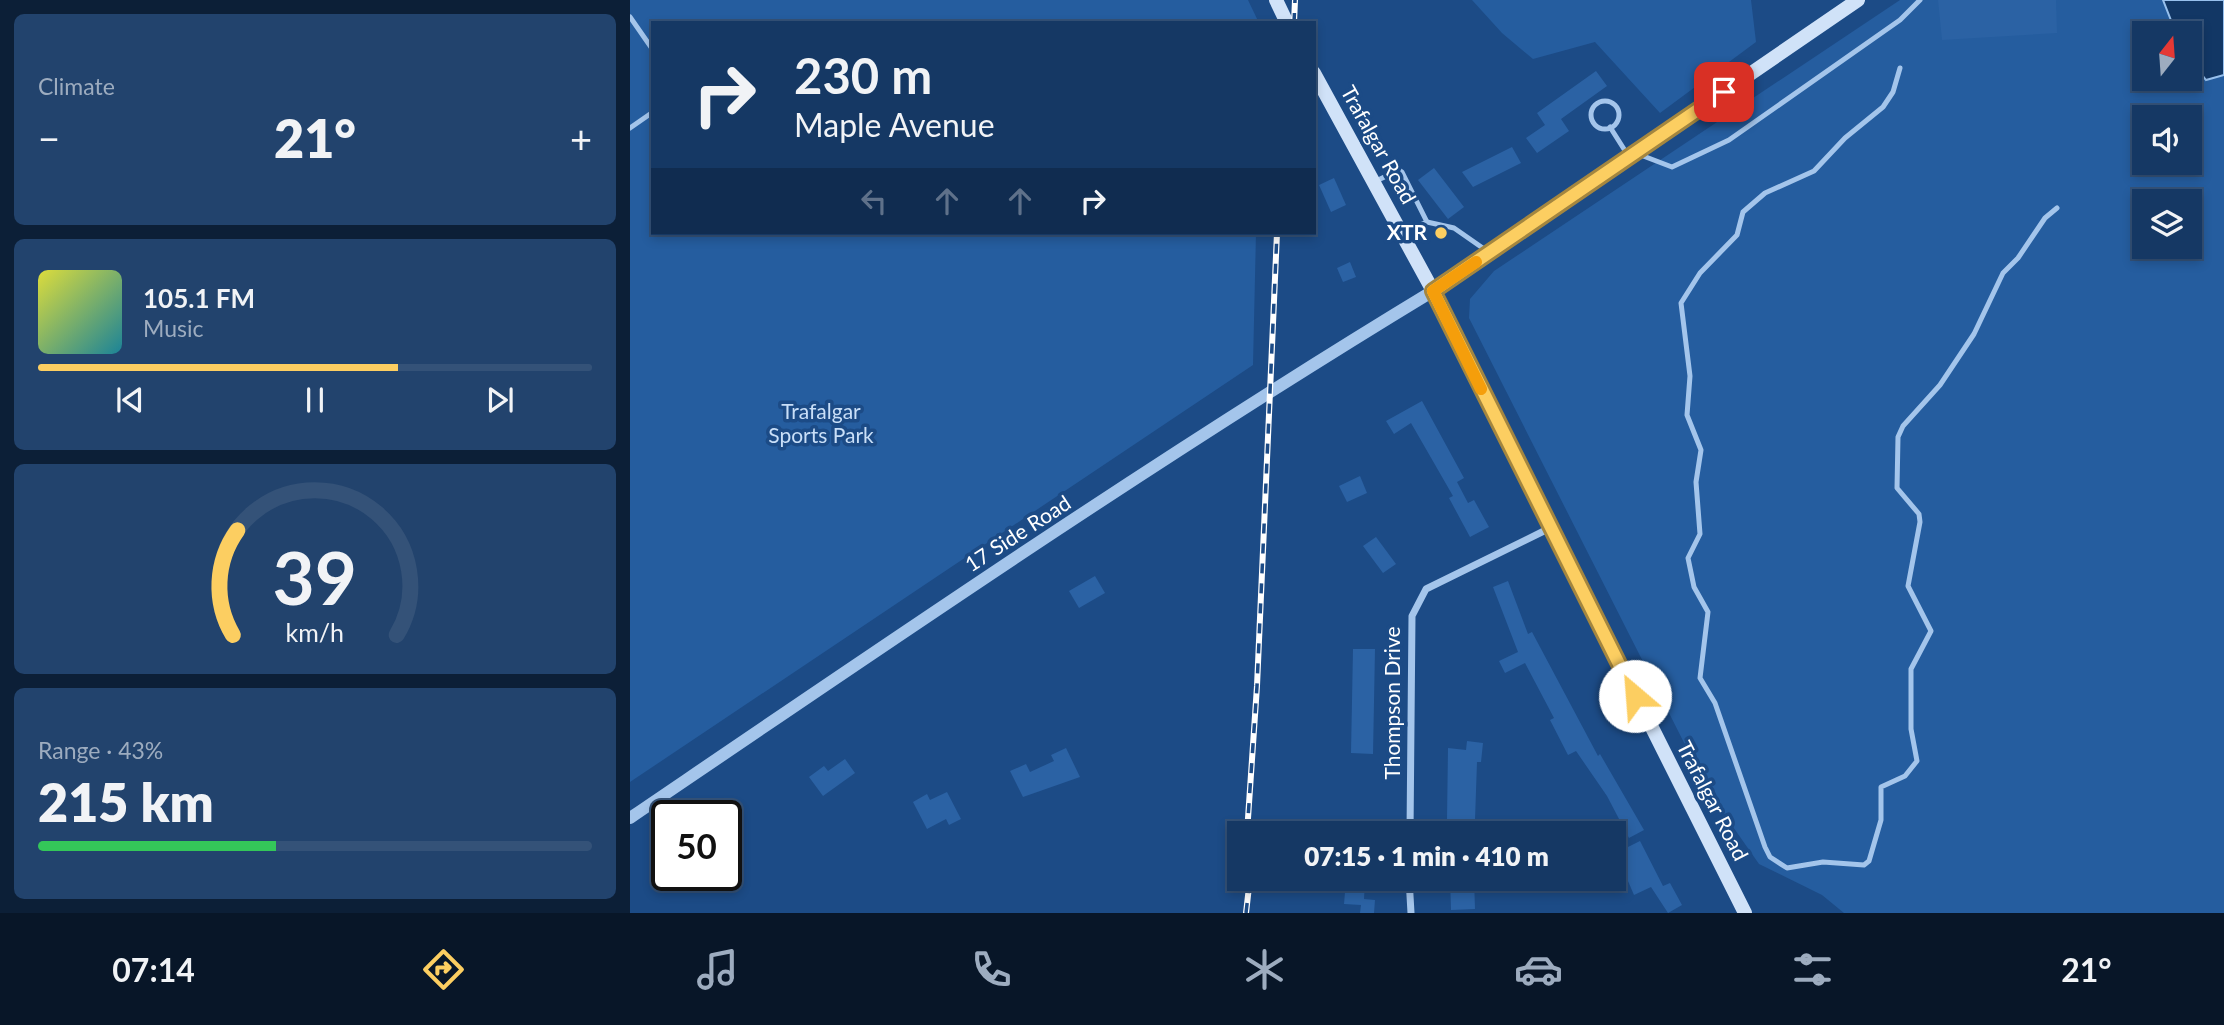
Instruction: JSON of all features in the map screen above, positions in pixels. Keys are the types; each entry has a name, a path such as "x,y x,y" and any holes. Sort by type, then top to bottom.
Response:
{"main road":[{"path":"1276,0 1286,21"},
{"path":"1433,291 1858,0"},
{"name":"Trafalgar Road","path":"1316,77 1433,291 1745,913"}],"street":[{"name":"17 Side Road","path":"630,818 920,621 1279,385 1433,291"},
{"name":"Thompson Drive","path":"1410,821 1412,615 1426,589 1550,528"},
{"path":"1410,891 1411,913"}],"lane":[{"path":"1610,127 1632,155 1672,167 1729,140 1900,20 1920,0"},
{"path":"630,17 651,47"},
{"path":"1900,68 1893,92 1883,107 1845,138 1814,171 1765,193 1743,212 1737,235 1700,273 1681,303 1690,376 1687,415 1701,450 1696,482 1700,534 1688,558 1694,587 1708,612 1700,678 1715,703 1765,847 1770,857 1787,868 1823,862 1857,866 1869,861 1881,820 1881,787 1905,776 1917,761 1911,729 1911,669 1931,631 1908,586 1920,522 1919,514 1897,488 1898,437 1903,426 1940,385 1974,334 2003,272 2018,258 2045,218 2057,208"},
{"path":"1600,101 1610,101 1618,108 1619,118 1610,127 1604,129 1595,125 1590,117 1592,107 1600,101"},
{"path":"630,128 651,114"},
{"path":"1374,182 1399,170 1402,172 1427,222"},
{"path":"1401,233 1427,222 1454,228 1489,252"}],"green space":[{"name":"Trafalgar Sports Park","path":"630,0 1248,0 1258,21 651,21 651,235 1256,235 1253,365 630,782"},
{"path":"1472,0 1751,0 1756,42 1660,113 1595,42 1533,59 1502,33"},
{"path":"1900,0 2224,0 2224,913 1844,913 1822,895 1759,864 1710,794 1469,318 1470,299 1494,271"}],"shaded area":[{"path":"2163,0 2224,0 2224,75 2206,80 2202,75 2202,21 2171,21"}],"building":[{"path":"1938,0 2056,0 2057,33 1942,40"},
{"path":"1596,71 1607,86 1561,119 1569,131 1537,153 1526,138 1545,125 1537,113"},
{"path":"1512,147 1521,163 1473,187 1462,172"},
{"path":"1434,168 1464,207 1448,219 1418,180"},
{"path":"1334,178 1346,205 1331,212 1319,185"},
{"path":"1350,262 1356,277 1343,282 1337,268"},
{"path":"1422,401 1464,478 1457,482 1468,503 1474,500 1489,527 1470,537 1449,498 1453,496 1411,423 1394,434 1386,421"},
{"path":"1360,476 1367,493 1347,502 1339,486"},
{"path":"1376,537 1396,564 1383,573 1363,546"},
{"path":"1095,576 1105,593 1079,608 1069,591"},
{"path":"1508,581 1528,634 1532,632 1598,756 1600,754 1644,830 1629,838 1626,821 1620,821 1607,796 1576,751 1568,755 1550,720 1554,718 1525,663 1505,673 1499,661 1518,652 1493,587"},
{"path":"1353,649 1375,649 1373,754 1351,753"},
{"path":"1467,741 1483,743 1481,762 1477,762 1475,820 1447,820 1448,748 1466,750"},
{"path":"1066,748 1080,777 1023,797 1010,771 1026,764 1030,772 1054,761 1051,755"},
{"path":"845,759 855,773 823,796 809,777 824,766 828,771"},
{"path":"947,792 961,819 949,825 946,819 927,829 913,802 927,794 930,800"},
{"path":"1640,841 1663,886 1670,883 1682,905 1668,913 1651,887 1634,895 1626,876 1626,848"},
{"path":"1345,891 1364,891 1364,899 1375,900 1374,913 1360,913 1361,905 1344,904"},
{"path":"1450,891 1474,891 1475,909 1451,910"}],"railway":[{"path":"1294,21 1295,0"},
{"path":"1248,821 1257,686 1277,235"},
{"path":"1246,913 1249,891"}],"slow traffic":[{"path":"1476,262 1433,291 1481,389"}],"place":[{"name":"XTR","path":"1441,233"}],"route":[{"path":"1635,696 1433,291 1724,92"}]}
